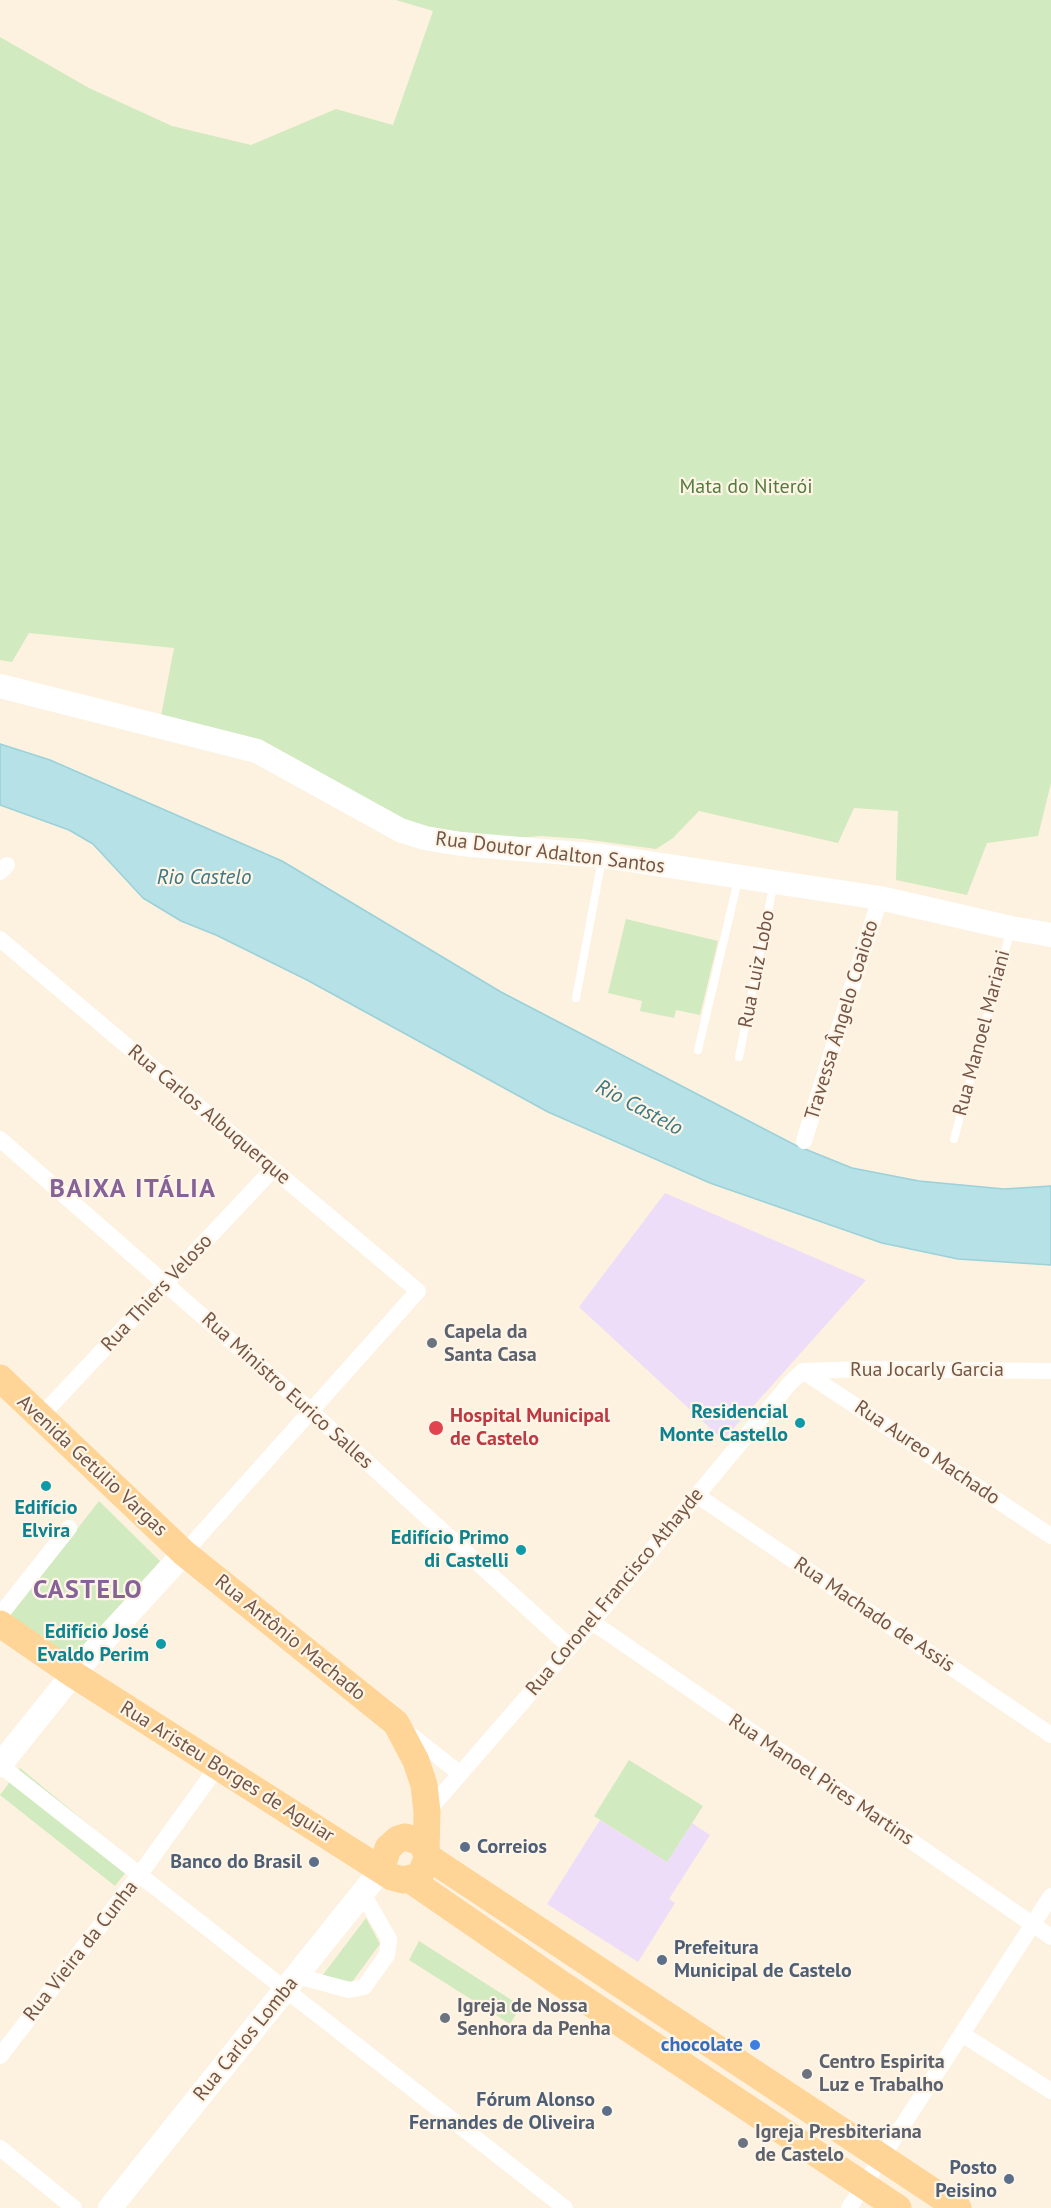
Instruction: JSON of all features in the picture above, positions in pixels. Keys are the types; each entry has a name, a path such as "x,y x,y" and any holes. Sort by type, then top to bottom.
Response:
{"main road":[{"name":"Rua Doutor Adalton Santos","path":"0,686 257,751 400,830 425,838 461,844 603,856 739,876 880,898 1051,935"},
{"name":"Avenida Getúlio Vargas","path":"0,1378 184,1553"},
{"path":"0,1765 73,1674 184,1553"},
{"name":"Rua Antônio Machado","path":"184,1553 396,1723 416,1761 423,1785 427,1812 427,1854"},
{"name":"Rua Aristeu Borges de Aguiar","path":"0,1624 73,1674 381,1870"},
{"path":"427,1854 421,1873 409,1879 397,1879 381,1870 388,1848 398,1839 412,1838 423,1846 427,1854 958,2208"},
{"name":"Rua Carlos Lomba","path":"110,2208 381,1870"},
{"path":"409,1879 557,1981 898,2208"},
{"path":"557,1981 575,1953"}],"street":[{"name":"Travessa Ângelo Coaioto","path":"804,1141 880,898"},
{"name":"Rua Carlos Albuquerque","path":"0,939 418,1291 312,1412"},
{"name":"Rua Ministro Eurico Salles","path":"0,1139 312,1412 570,1647"},
{"name":"Rua Thiers Veloso","path":"40,1417 273,1168"},
{"name":"Rua Jocarly Garcia","path":"803,1371 865,1369 1051,1371"},
{"name":"Rua Coronel Francisco Athayde","path":"427,1812 698,1496 790,1383 803,1371"},
{"name":"Rua Aureo Machado","path":"803,1371 1051,1536"},
{"path":"184,1553 312,1412"},
{"name":"Rua Machado de Assis","path":"698,1496 1051,1735"},
{"path":"0,1615 69,1528"},
{"name":"Rua Manoel Pires Martins","path":"591,1622 1051,1937"},
{"name":"Rua Antônio Machado","path":"396,1723 459,1773"},
{"path":"0,1765 140,1874 291,1983 566,2208"},
{"name":"Rua Vieira da Cunha","path":"0,2056 140,1874 218,1766"},
{"path":"291,1983 349,1990 364,1987 387,1955 389,1939 363,1894"},
{"path":"849,2208 1051,1896"},
{"path":"962,2034 1051,2091"},
{"path":"0,2148 74,2208"}],"lane":[{"path":"576,998 603,856"},
{"path":"698,1050 739,876"},
{"name":"Rua Luiz Lobo","path":"740,1057 775,882"},
{"name":"Rua Manoel Mariani","path":"954,1138 1011,928"}],"shaded area":[{"path":"665,1193 866,1280 723,1440 579,1307"},
{"path":"600,1820 667,1862 692,1823 710,1835 669,1899 675,1903 638,1962 547,1904"}],"green space":[{"name":"Mata do Niterói","path":"396,0 1051,0 1051,783 1038,836 987,843 967,895 896,880 898,811 854,808 838,843 699,811 673,838 656,849 583,839 541,836 513,838 418,827 161,716 174,648 29,633 12,662 0,660 0,37 89,88 172,126 251,145 336,109 393,125 433,11"},
{"path":"626,919 718,941 700,1015 676,1010 674,1018 640,1011 642,1001 608,993"},
{"path":"99,1501 161,1562 71,1658 9,1617"},
{"path":"629,1760 703,1806 667,1862 594,1816"},
{"path":"20,1768 134,1862 115,1886 0,1795"},
{"path":"366,1918 380,1944 352,1982 322,1976"},
{"path":"419,1941 521,2006 510,2024 409,1960"}],"water":[{"name":"Rio Castelo","path":"0,744 50,760 282,861 501,992 795,1145 852,1168 919,1181 1004,1189 1051,1186 1051,1265 958,1259 882,1243 710,1183 548,1112 307,980 216,935 181,921 143,898 93,844 69,830 0,805"}],"place":[{"name":"Capela da Santa Casa","path":"432,1343"},
{"name":"Residencial Monte Castello","path":"800,1423"},
{"name":"Hospital Municipal de Castelo","path":"436,1428"},
{"name":"Edifício Elvira","path":"46,1486"},
{"name":"Edifício Primo di Castelli","path":"521,1550"},
{"name":"Edifício José Evaldo Perim","path":"161,1644"},
{"name":"Correios","path":"465,1847"},
{"name":"Banco do Brasil","path":"314,1862"},
{"name":"Prefeitura Municipal de Castelo","path":"662,1960"},
{"name":"Igreja de Nossa Senhora da Penha","path":"445,2018"},
{"name":"chocolate","path":"755,2045"},
{"name":"Centro Espirita Luz e Trabalho","path":"807,2074"},
{"name":"Fórum Alonso Fernandes de Oliveira","path":"607,2111"},
{"name":"Igreja Presbiteriana de Castelo","path":"743,2143"},
{"name":"Posto Peisino","path":"1009,2179"}],"district":[{"name":"BAIXA ITÁLIA","path":"133,1190"},
{"name":"CASTELO","path":"88,1591"}]}
